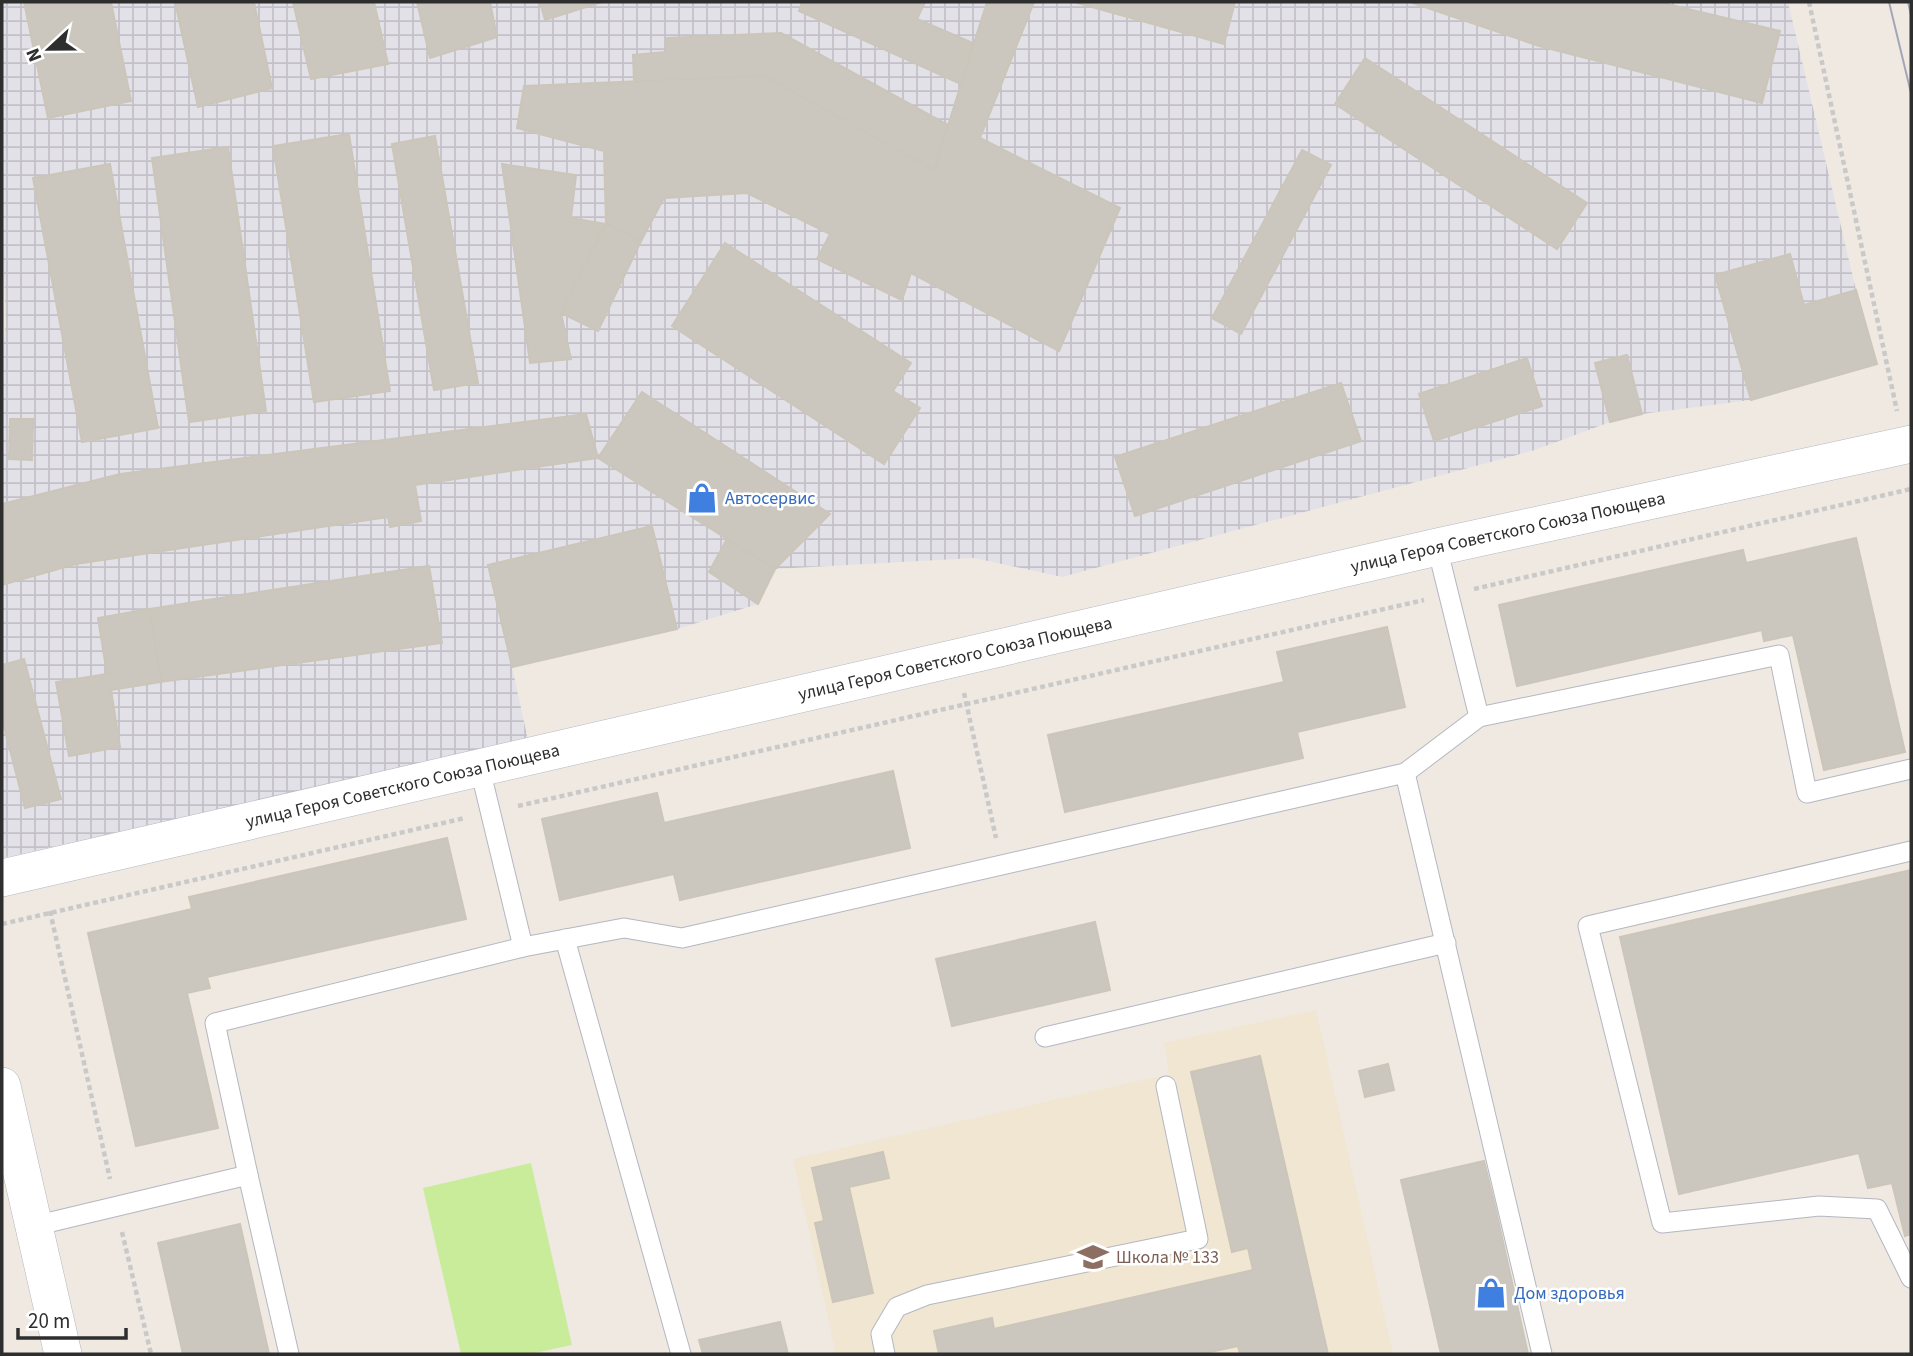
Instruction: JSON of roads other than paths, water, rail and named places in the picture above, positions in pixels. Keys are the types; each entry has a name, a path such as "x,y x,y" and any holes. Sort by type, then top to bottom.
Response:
{"street":[{"name":"улица Героя Советского Союза Поющева","path":"2,878 1437,547 1905,431"},
{"path":"2,1086 63,1354"}],"lane":[{"path":"1437,547 1479,718"},
{"path":"289,1354 215,1023 523,947 624,928 682,938 1405,773 1479,718 1779,655 1807,793 1911,769"},
{"path":"480,769 523,947"},
{"path":"1405,773 1542,1354"},
{"path":"1911,851 1588,926 1662,1223 1819,1206 1877,1209 1911,1278"},
{"path":"565,939 681,1354"},
{"path":"1045,1037 1446,943"},
{"path":"885,1354 881,1334 897,1307 928,1295 1198,1239 1166,1086"},
{"path":"34,1226 248,1175"}],"tram line":[{"path":"1889,2 1911,93"},
{"path":"1908,2 1911,15"}],"place":[{"name":"Автосервис","path":"702,498"},
{"name":"Школа № 133","path":"1093,1257"},
{"name":"Дом здоровья","path":"1491,1293"}]}
